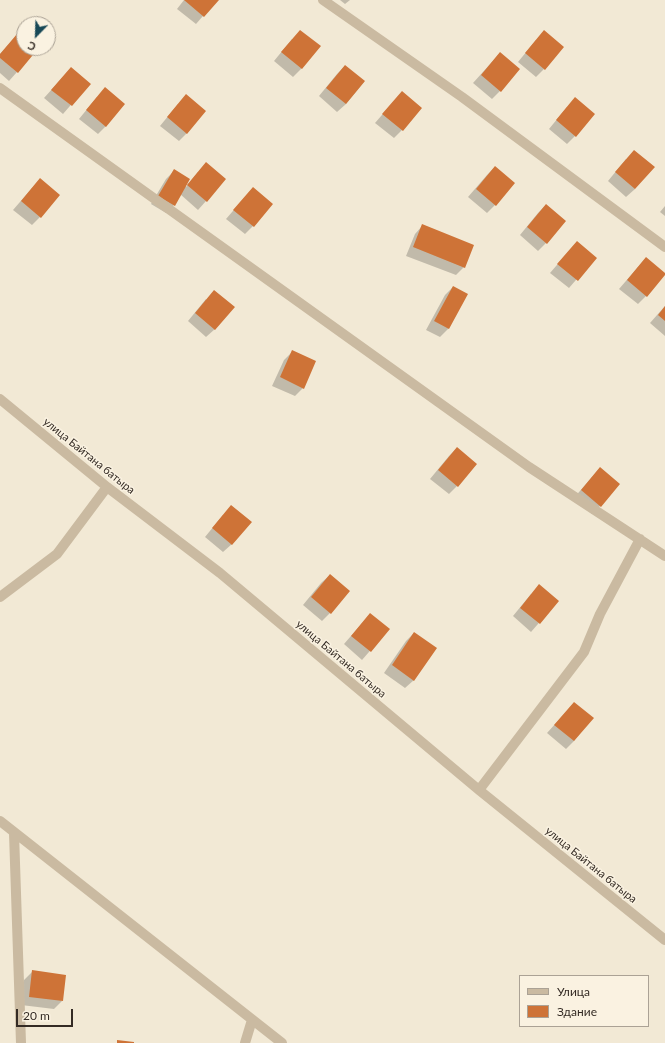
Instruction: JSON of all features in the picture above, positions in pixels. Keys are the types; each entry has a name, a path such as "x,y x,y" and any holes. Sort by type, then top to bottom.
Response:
{"street":[{"path":"323,0 462,97 665,247"},
{"path":"0,88 529,467 665,556"},
{"name":"улица Байтана батыра","path":"0,399 107,487 220,573 479,790 665,940"},
{"path":"0,597 58,554 107,487"},
{"path":"479,790 584,652 600,614 640,539"},
{"path":"0,821 282,1043"},
{"path":"14,833 21,1043"},
{"path":"245,1043 252,1020"}],"building":[{"path":"184,0 219,0 204,17"},
{"path":"300,30 321,46 302,69 281,52"},
{"path":"544,30 564,47 545,70 525,53"},
{"path":"16,35 16,56 32,56 18,73 0,58 0,54"},
{"path":"500,52 520,69 501,92 481,75"},
{"path":"345,65 365,81 346,104 326,88"},
{"path":"71,67 91,84 72,106 51,90"},
{"path":"105,87 125,104 106,127 86,110"},
{"path":"402,91 422,108 403,131 382,114"},
{"path":"186,94 206,111 187,134 167,117"},
{"path":"575,97 595,114 576,137 556,120"},
{"path":"634,150 655,167 635,189 615,172"},
{"path":"206,162 226,179 207,202 187,185"},
{"path":"495,166 515,183 496,206 476,189"},
{"path":"174,169 190,179 175,206 158,196"},
{"path":"40,178 60,195 41,218 21,201"},
{"path":"253,187 273,204 254,227 233,210"},
{"path":"546,204 566,221 547,244 527,227"},
{"path":"422,224 474,245 465,268 413,247"},
{"path":"577,241 597,258 578,281 557,264"},
{"path":"646,257 665,273 647,297 627,280"},
{"path":"453,286 468,294 449,329 434,321"},
{"path":"214,290 235,307 215,330 195,313"},
{"path":"665,306 665,321 658,315"},
{"path":"292,350 316,361 304,389 280,377"},
{"path":"457,447 477,464 458,487 438,470"},
{"path":"600,467 620,484 601,507 581,490"},
{"path":"231,505 252,522 232,545 212,528"},
{"path":"330,574 350,591 331,614 311,597"},
{"path":"539,584 559,601 540,624 520,608"},
{"path":"370,613 390,629 371,652 351,636"},
{"path":"414,632 437,648 414,681 392,665"},
{"path":"574,702 594,718 574,741 554,725"},
{"path":"32,970 66,975 63,1001 29,997"},
{"path":"117,1040 134,1042 134,1043 117,1043"}]}
